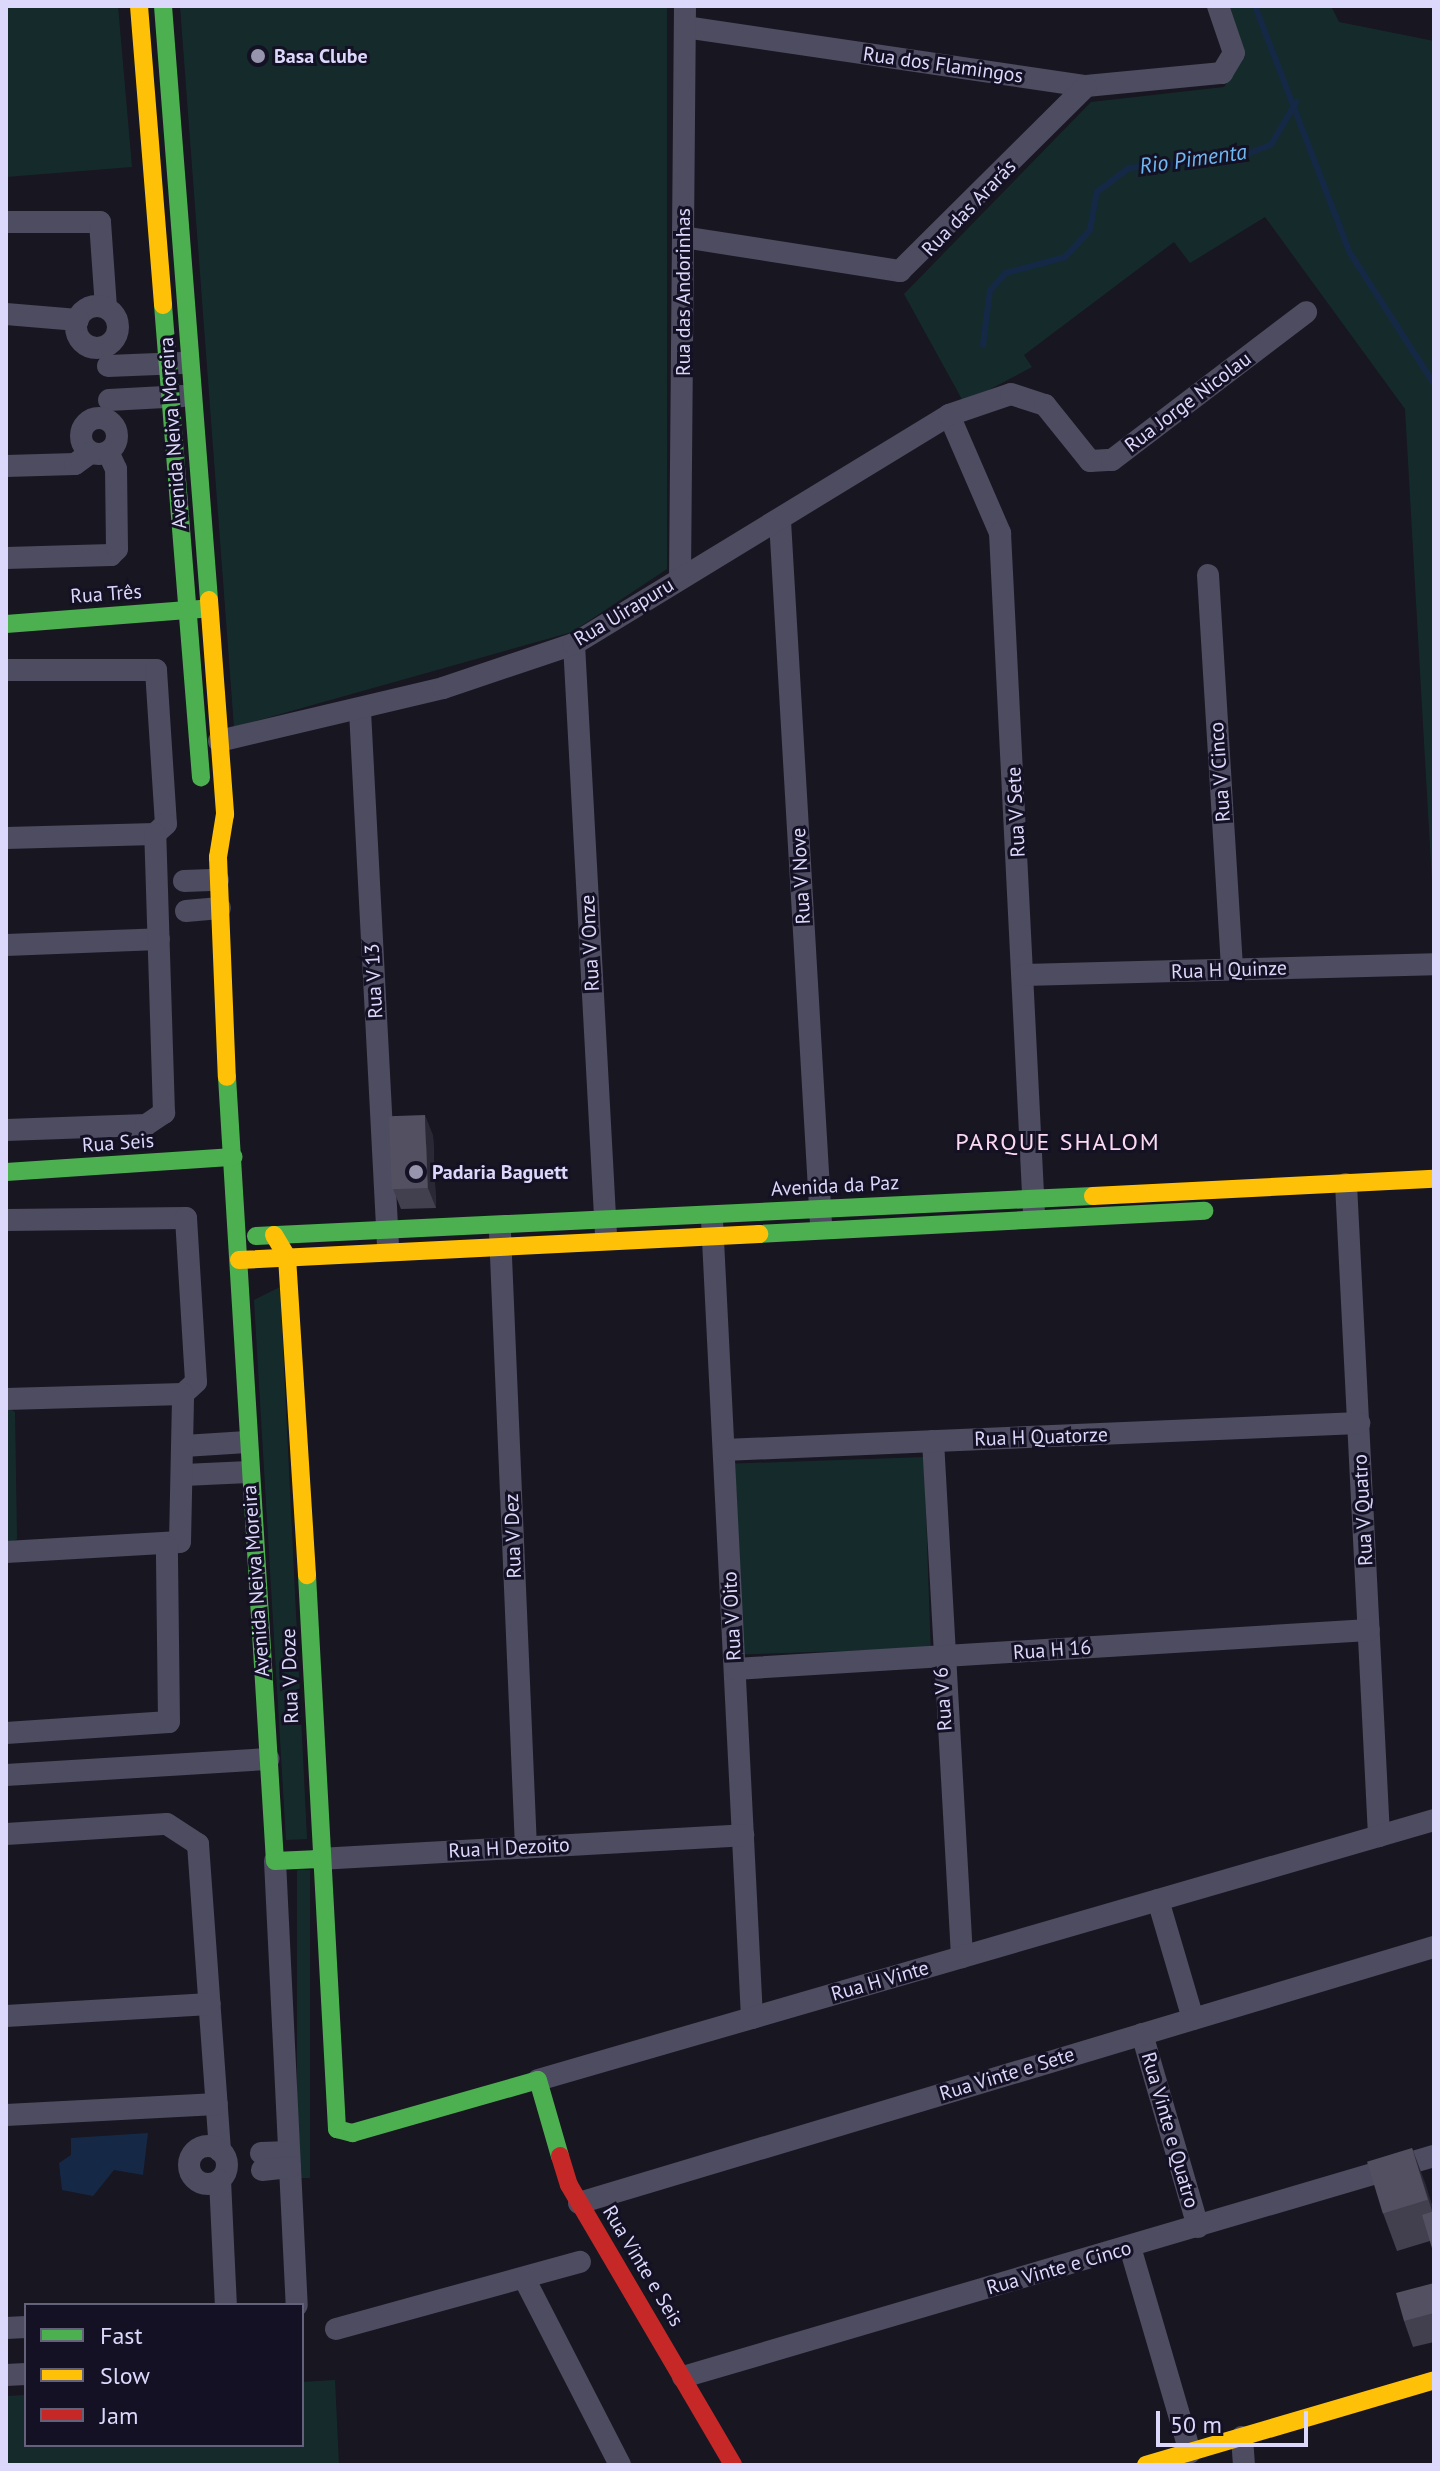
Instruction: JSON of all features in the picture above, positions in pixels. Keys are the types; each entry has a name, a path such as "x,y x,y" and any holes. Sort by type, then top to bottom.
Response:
{"street":[{"name":"Avenida Neiva Moreira","path":"139,6 209,608 225,814 218,857 218,880 247,1442 275,1861 297,2303"},
{"name":"Avenida Neiva Moreira","path":"163,6 179,364"},
{"name":"Rua dos Flamingos","path":"685,16 1086,86 1203,78 1222,73 1233,58 1218,6"},
{"name":"Rua das Andorinhas","path":"680,578 685,16"},
{"name":"Rua das Ararás","path":"683,237 900,271 1086,86"},
{"path":"6,222 100,222 106,308 119,330 107,356 106,409 117,437 99,452 75,464 6,466"},
{"path":"106,308 86,309 78,320 81,340 107,356 179,364"},
{"name":"Rua Jorge Nicolau","path":"949,415 1025,394 1045,405 1090,461 1105,462 1306,312"},
{"path":"6,314 78,320"},
{"name":"Avenida Neiva Moreira","path":"182,396 186,610 204,815 218,857"},
{"path":"6,558 111,555 117,549 116,469 80,439 82,427 106,409 182,396"},
{"name":"Rua Uirapuru","path":"219,741 360,711 574,644 949,415"},
{"name":"Rua V Sete","path":"949,415 1000,533 1034,1209"},
{"name":"Rua V Nove","path":"780,521 821,1220"},
{"name":"Rua V Cinco","path":"1208,575 1232,969"},
{"name":"Rua Três","path":"6,624 209,608"},
{"name":"Rua V Onze","path":"574,644 606,1230"},
{"path":"6,670 156,670 166,824 155,834 6,838"},
{"name":"Rua V 13","path":"360,711 387,1241"},
{"path":"6,1130 159,1119 166,1104 155,834"},
{"path":"184,881 218,880"},
{"path":"186,911 220,908"},
{"path":"6,945 159,939"},
{"name":"Rua H Quinze","path":"1024,975 1434,964"},
{"name":"Rua Seis","path":"6,1172 234,1157"},
{"name":"Avenida da Paz","path":"1347,1194 1434,1179"},
{"name":"Avenida da Paz","path":"239,1260 287,1257 387,1241 500,1235 1347,1194 1434,1200"},
{"name":"Rua V Quatro","path":"1347,1194 1379,1836"},
{"path":"6,1220 186,1218 196,1382 183,1394 6,1399"},
{"name":"Rua V Oito","path":"712,1225 752,2018"},
{"name":"Avenida da Paz","path":"238,1237 274,1235 387,1241"},
{"name":"Rua V Doze","path":"274,1235 287,1257 333,2118"},
{"name":"Rua V Dez","path":"500,1235 526,1847"},
{"path":"6,1552 167,1547 185,1532 183,1394"},
{"name":"Rua H Quatorze","path":"724,1450 1359,1423"},
{"name":"Rua V 6","path":"933,1441 940,1657 962,1957"},
{"path":"184,1446 247,1442"},
{"path":"184,1475 249,1472"},
{"path":"6,1733 169,1722 167,1547"},
{"name":"Rua H 16","path":"735,1669 1369,1630"},
{"path":"6,1775 269,1759"},
{"name":"Rua H Vinte","path":"333,2118 337,2129 352,2133 1434,1820"},
{"path":"6,1834 157,1824 185,1829 201,1853 220,2151 227,2166 220,2180 226,2303"},
{"name":"Rua H Dezoito","path":"275,1861 743,1835"},
{"path":"1158,1900 1193,2019"},
{"name":"Rua Vinte e Sete","path":"579,2203 1434,1947"},
{"path":"6,2016 210,2004"},
{"name":"Rua Vinte e Quatro","path":"1142,2034 1198,2227"},
{"name":"Rua Vinte e Seis","path":"538,2080 579,2203 733,2465"},
{"path":"6,2115 217,2104"},
{"path":"220,2151 202,2148 190,2167 200,2182 220,2180"},
{"name":"Rua Vinte e Cinco","path":"683,2377 1434,2156"},
{"path":"262,2161 290,2160"},
{"path":"1130,2247 1190,2452"},
{"path":"336,2329 580,2262"},
{"path":"524,2278 620,2465"},
{"path":"1146,2465 1434,2380"},
{"path":"1242,2437 1244,2465"}],"green space":[{"path":"6,6 118,6 132,167 6,177"},
{"path":"180,6 667,6 667,569 572,632 234,727"},
{"path":"1230,6 1331,6 1339,22 1434,41 1434,917 1405,409 1265,217 1190,263 1174,242 1024,355 1032,367 964,403 904,294 1091,102 1224,87 1245,56"},
{"path":"280,1287 307,1839 286,1840 254,1300"},
{"path":"6,1407 15,1412 17,1539 6,1545"},
{"path":"924,1457 931,1648 742,1654 735,1464"},
{"path":"297,1870 310,1870 310,2178 297,2178"},
{"path":"335,2380 339,2465 6,2465 6,2396 24,2395 24,2447 304,2447 304,2382"}],"water":[{"path":"148,2133 143,2175 114,2170 93,2196 62,2190 59,2163 71,2155 71,2138"}],"building":[{"path":"425,1115 428,1188 392,1189 389,1116"},
{"path":"1412,2148 1428,2200 1383,2213 1367,2162"},
{"path":"1434,2211 1434,2255 1422,2215"},
{"path":"1434,2283 1434,2313 1404,2321 1396,2293"}],"waterway":[{"name":"Rio Pimenta","path":"1255,6 1350,253 1434,384"},
{"name":"Rio Pimenta","path":"983,345 990,290 1006,273 1065,257 1090,230 1097,192 1129,168 1239,157 1271,145 1296,102"}],"traffic: fast":[{"path":"163,6 209,600"},
{"path":"163,305 201,777"},
{"path":"6,624 203,609"},
{"path":"227,1077 275,1861 319,1859"},
{"path":"6,1172 234,1157"},
{"path":"256,1236 1093,1196"},
{"path":"759,1234 1204,1211"},
{"path":"307,1575 337,2129 352,2133 538,2080 560,2156"}],"traffic: slow":[{"path":"139,6 163,305"},
{"path":"209,600 225,814 218,857 227,1077"},
{"path":"1093,1196 1434,1179"},
{"path":"239,1260 759,1234"},
{"path":"274,1235 287,1257 307,1575"},
{"path":"1146,2465 1434,2380"}],"traffic: jam":[{"path":"560,2156 569,2185 733,2465"}],"place":[{"name":"Basa Clube","path":"258,56"},
{"name":"Padaria Baguett","path":"416,1172"}],"district":[{"name":"PARQUE SHALOM","path":"1058,1142"}]}
